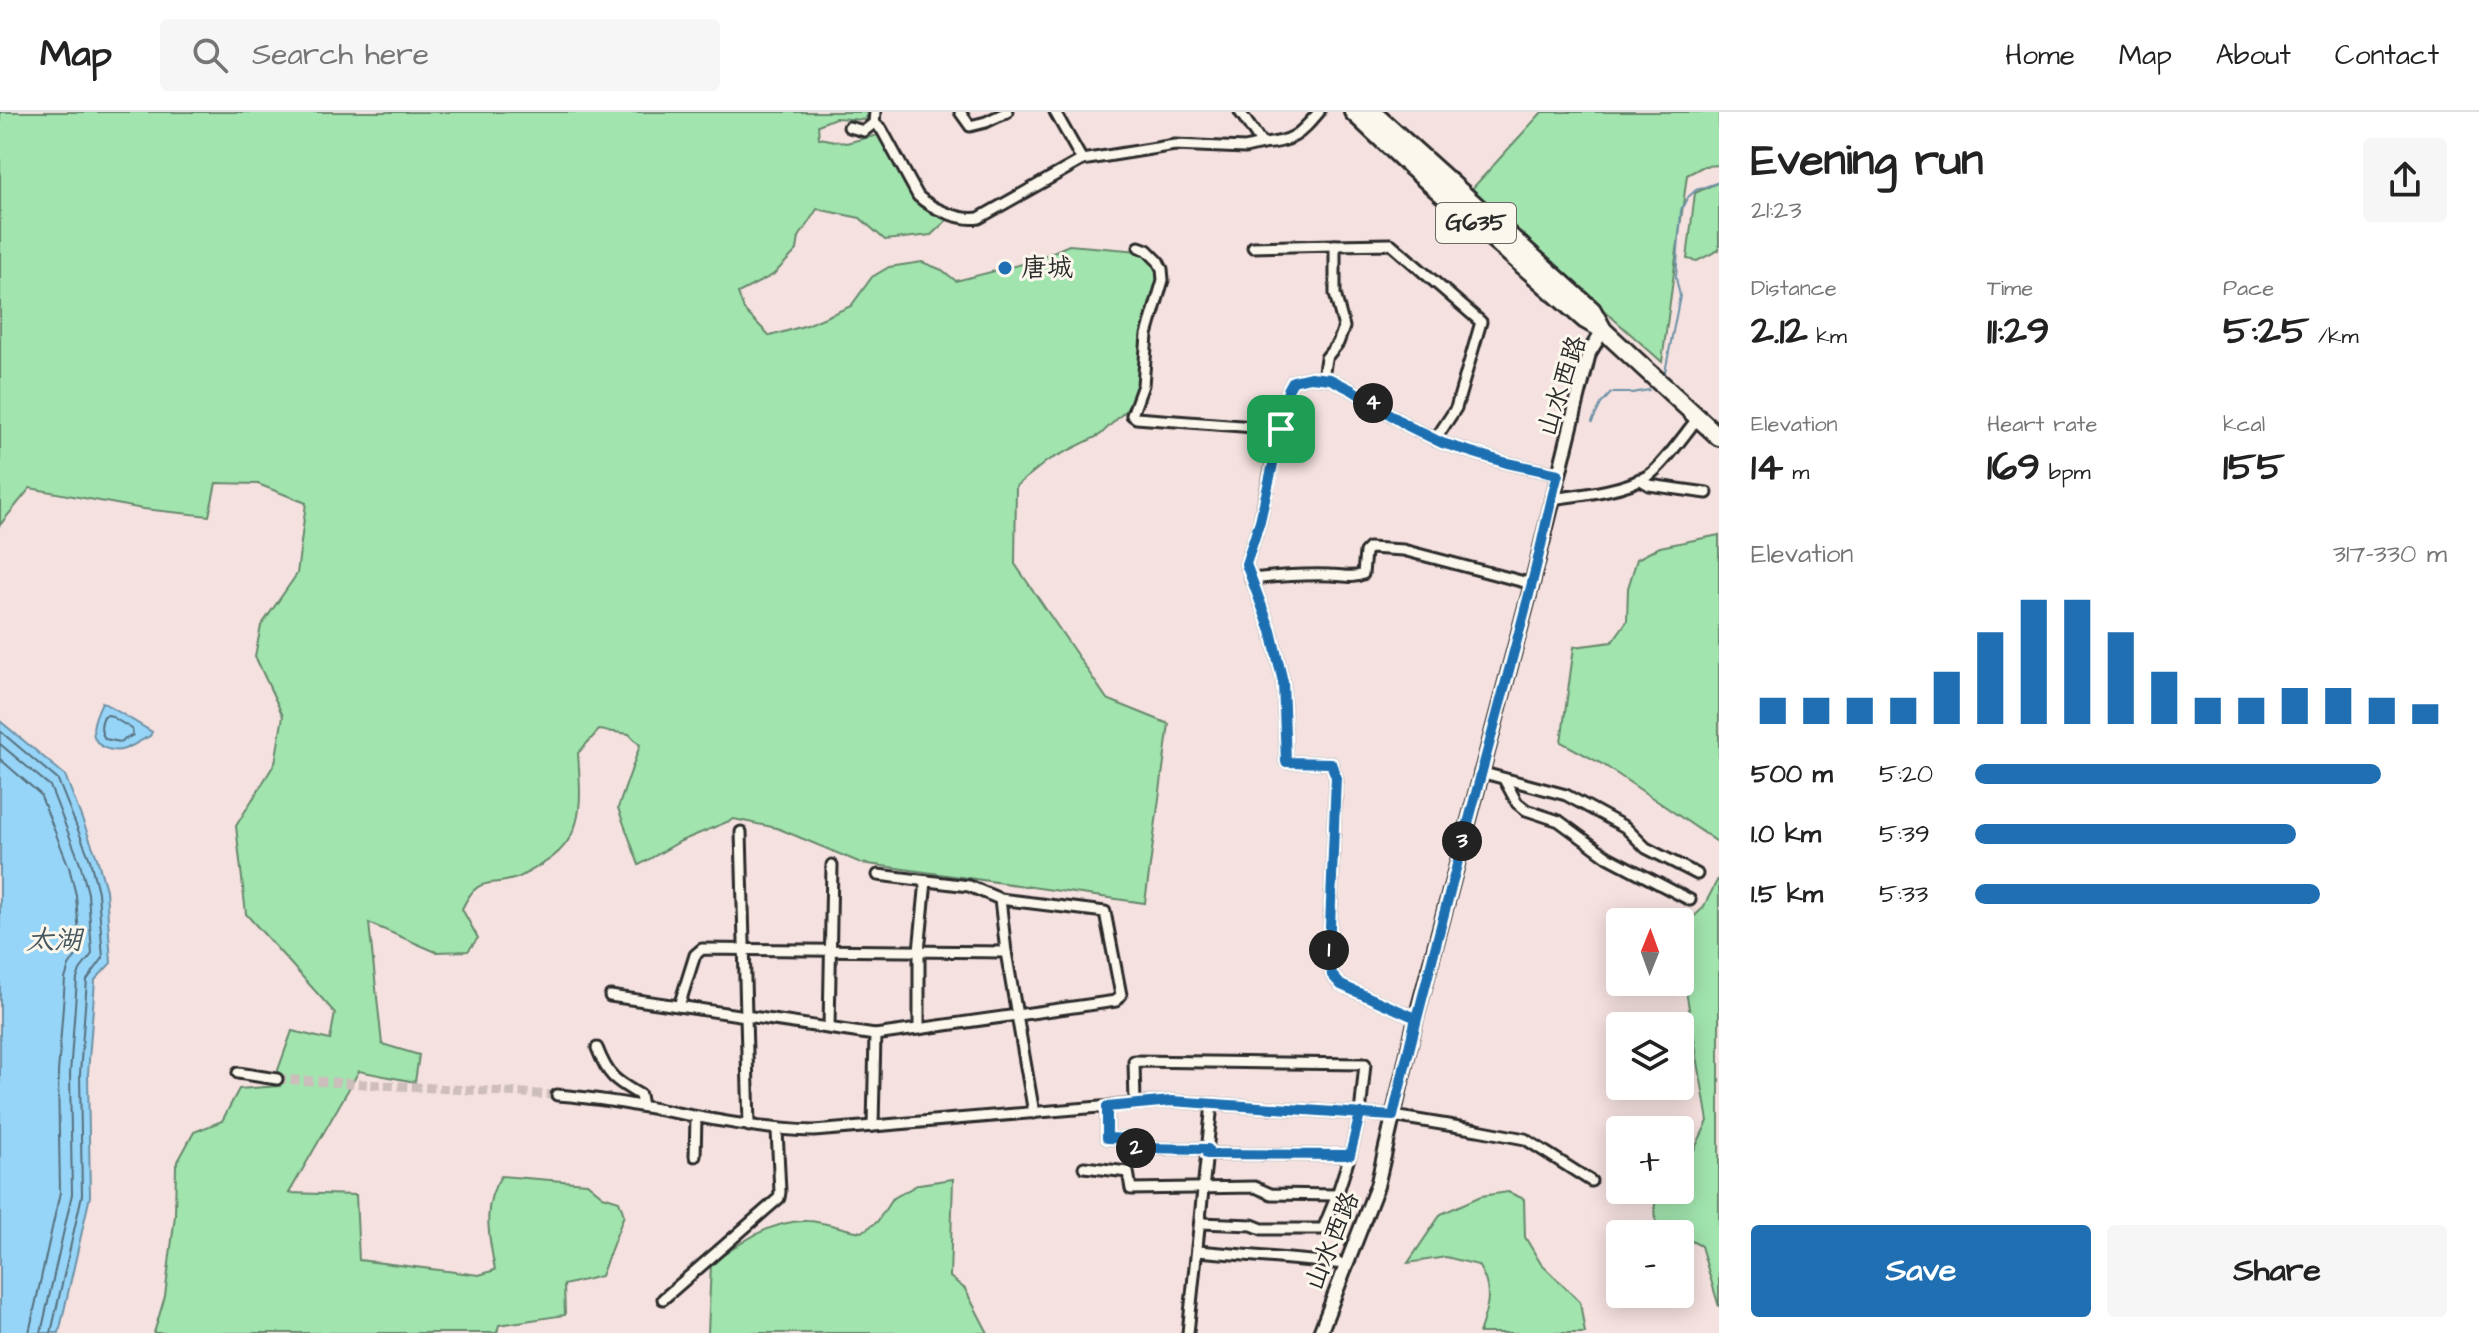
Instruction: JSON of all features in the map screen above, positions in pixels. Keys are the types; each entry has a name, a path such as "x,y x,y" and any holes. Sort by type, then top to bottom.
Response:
{"highway":[{"name":"G635","path":"1353,112 1585,320 1603,330"},
{"name":"G635","path":"1372,112 1592,310 1603,330"},
{"path":"1603,330 1719,437"}],"street":[{"path":"849,127 864,131 874,123 875,112"},
{"path":"960,112 970,126 1007,112"},
{"path":"1055,112 1082,160"},
{"path":"1240,112 1262,144"},
{"path":"874,123 882,130 918,196 926,203 967,220 979,218 1082,160 1175,145 1245,148 1283,142 1303,130 1319,112"},
{"path":"1253,247 1391,244 1481,322 1456,408 1435,440"},
{"path":"1323,378 1326,358 1338,343 1344,327 1335,294 1335,245"},
{"path":"1139,247 1158,261 1163,280 1147,335 1143,385 1132,415 1136,418 1281,429"},
{"name":"山水西路","path":"1320,1333 1377,1186 1416,1018 1532,584 1589,353 1603,330"},
{"path":"1416,1018 1341,985 1332,975 1329,952 1336,777 1331,763 1286,762 1283,682 1271,631 1246,564 1260,521 1288,390 1293,381 1310,377 1330,379 1435,440 1507,463 1558,474"},
{"path":"1551,499 1588,494 1651,474 1698,418"},
{"path":"1639,479 1649,485 1707,493"},
{"path":"1251,579 1281,575 1354,578 1363,574 1365,552 1369,548 1403,550 1532,584"},
{"path":"1480,772 1566,795 1625,827 1646,848 1697,874"},
{"path":"1504,779 1517,803 1526,810 1559,821 1608,857 1690,900"},
{"path":"741,832 749,1126"},
{"path":"829,1028 832,865"},
{"path":"610,996 875,1035 1116,1001 1121,995 1106,913 1000,899 969,886 878,875"},
{"path":"919,1029 919,951 926,881"},
{"path":"1000,899 1034,1113"},
{"path":"679,1006 695,955 702,949 1006,952"},
{"path":"873,1126 875,1035"},
{"path":"597,1048 606,1071 640,1095 642,1106"},
{"path":"1135,1104 1134,1061 1365,1064 1360,1114 1350,1155 1323,1229 1262,1229 1252,1225 1201,1223"},
{"path":"238,1073 277,1079"},
{"path":"557,1095 601,1098 696,1118 777,1130 814,1131 1171,1101 1393,1116 1525,1139 1591,1181"},
{"path":"1188,1333 1212,1104"},
{"path":"1107,1107 1107,1138 1135,1139 1135,1148 1350,1155"},
{"path":"695,1156 696,1118"},
{"path":"663,1299 779,1198 777,1130"},
{"path":"1084,1167 1128,1172 1131,1189 1255,1187 1271,1194 1337,1195"},
{"path":"1198,1251 1346,1264"}],"green space":[{"path":"0,112 867,112 866,120 835,118 818,125 819,138 846,143 878,135 911,194 925,208 948,219 931,235 885,240 860,218 817,209 799,237 797,250 773,275 738,293 744,310 770,336 807,325 851,306 872,277 889,267 922,262 942,270 956,281 1030,262 1069,245 1151,252 1164,286 1136,401 1100,435 1047,461 1016,486 1015,564 1107,699 1169,724 1145,903 861,863 777,828 734,819 681,841 639,865 618,808 640,745 629,734 599,730 578,753 580,803 578,818 566,844 555,856 517,878 485,884 473,891 462,909 478,938 468,951 436,952 369,923 382,1044 419,1055 415,1082 359,1071 289,1193 356,1195 359,1260 479,1275 495,1270 488,1222 491,1199 501,1176 587,1183 603,1196 619,1201 624,1215 601,1276 564,1285 565,1315 499,1325 497,1333 154,1333 165,1296 175,1215 176,1165 194,1132 222,1121 239,1089 280,1086 278,1070 292,1031 330,1040 335,1013 246,914 236,826 275,763 283,716 255,656 261,626 297,574 306,503 258,484 216,483 209,516 143,509 30,488 0,525"},
{"path":"1542,112 1719,112 1719,165 1704,166 1687,175 1662,362 1470,191"},
{"path":"1719,182 1719,250 1697,261 1687,259 1695,193"},
{"path":"1719,535 1719,843 1604,765 1561,742 1574,647 1612,642 1627,621 1628,588 1637,559 1660,547"},
{"path":"1719,877 1719,1307 1701,1246 1694,1242 1694,1220 1656,1220 1655,1204 1694,1204 1694,1150 1708,1121 1694,1038 1694,1012 1690,1012 1687,996 1694,996 1694,917 1703,908"},
{"path":"953,1179 950,1277 965,1289 988,1333 708,1333 711,1264 744,1241 780,1224 793,1222 813,1221 862,1232 877,1222 892,1199 919,1184"},
{"path":"1508,1192 1524,1199 1525,1237 1541,1264 1580,1302 1585,1333 1479,1333 1488,1291 1478,1265 1446,1257 1408,1263 1441,1214 1481,1196"}],"water":[{"path":"102,702 152,732 150,736 121,750 103,747 94,738 93,732"},
{"name":"太湖","path":"0,721 65,775 106,890 111,963 95,980 88,1074 90,1196 59,1333 0,1333"}],"waterway":[{"path":"1665,372 1680,296 1676,278 1681,210 1696,190 1719,182"},
{"path":"1592,422 1611,393 1649,390"}],"tunnel":[{"path":"277,1079 557,1095"}],"place":[{"name":"唐城","path":"1005,268"}],"route":[{"path":"1281,429 1260,521 1246,564 1271,631 1283,682 1286,762 1331,763 1336,777 1329,952 1332,975 1341,985 1416,1018 1393,1116 1171,1101 1107,1107 1107,1138 1135,1139 1135,1148 1208,1149 1207,1154 1350,1155 1360,1114 1393,1116 1558,474 1507,463 1442,443 1330,379 1310,377 1293,381 1288,390 1281,429"}]}
